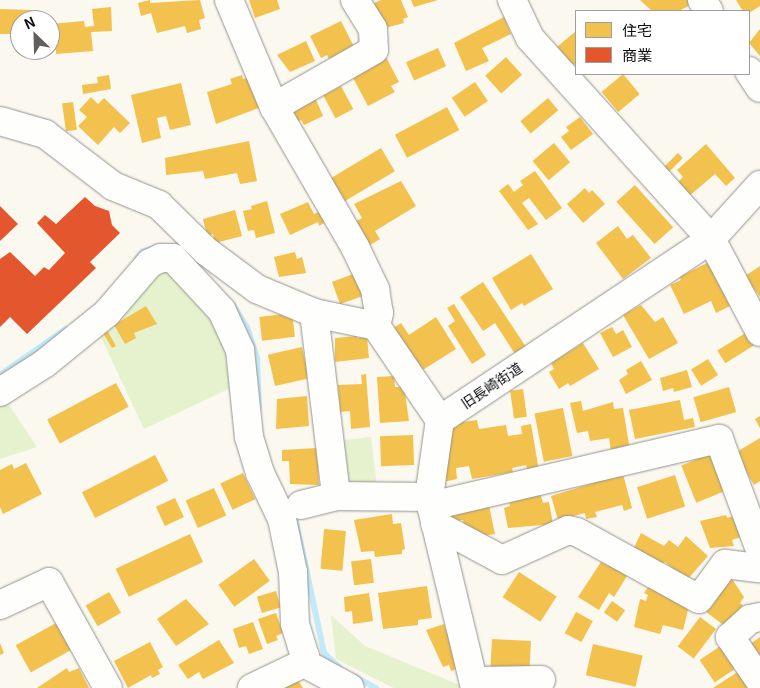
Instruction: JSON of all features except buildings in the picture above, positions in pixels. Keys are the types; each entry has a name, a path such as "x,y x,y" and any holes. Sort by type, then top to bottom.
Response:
{"street":[{"path":"228,0 274,107 355,247 374,289 379,313 376,326"},
{"path":"274,107 374,50 373,29 355,0"},
{"path":"512,0 530,38 711,239 760,332"},
{"path":"750,73 760,88"},
{"path":"0,121 58,141 113,186 159,205 206,251 257,289 314,313 376,326 440,420 432,509 475,684 541,680"},
{"name":"旧長崎街道","path":"440,420 711,239 760,185"},
{"path":"186,270 206,251"},
{"path":"0,392 44,364 107,313 150,263 173,258 222,310 240,350 249,437 260,473 282,519 293,572 295,624 304,663 350,688"},
{"path":"314,313 336,496"},
{"path":"301,505 336,496 432,509 719,439 760,550"},
{"path":"432,509 502,560 568,530 577,532 699,599 725,564 760,568"},
{"path":"0,605 50,582 108,688"},
{"path":"760,617 750,619 730,637 760,681"},
{"path":"252,688 304,663"}],"green space":[{"path":"172,266 221,318 239,384 144,429 98,331 155,270"},
{"path":"3,396 37,447 0,459 0,398"},
{"path":"371,437 377,486 340,485 336,441"},
{"path":"331,615 365,646 467,688 394,688 336,659"}],"waterway":[{"path":"137,258 142,252 160,246"},
{"path":"233,305 247,327 257,358 259,407"},
{"path":"0,375 66,329"},
{"path":"294,512 324,653 339,667"},
{"path":"354,676 376,688"}]}
